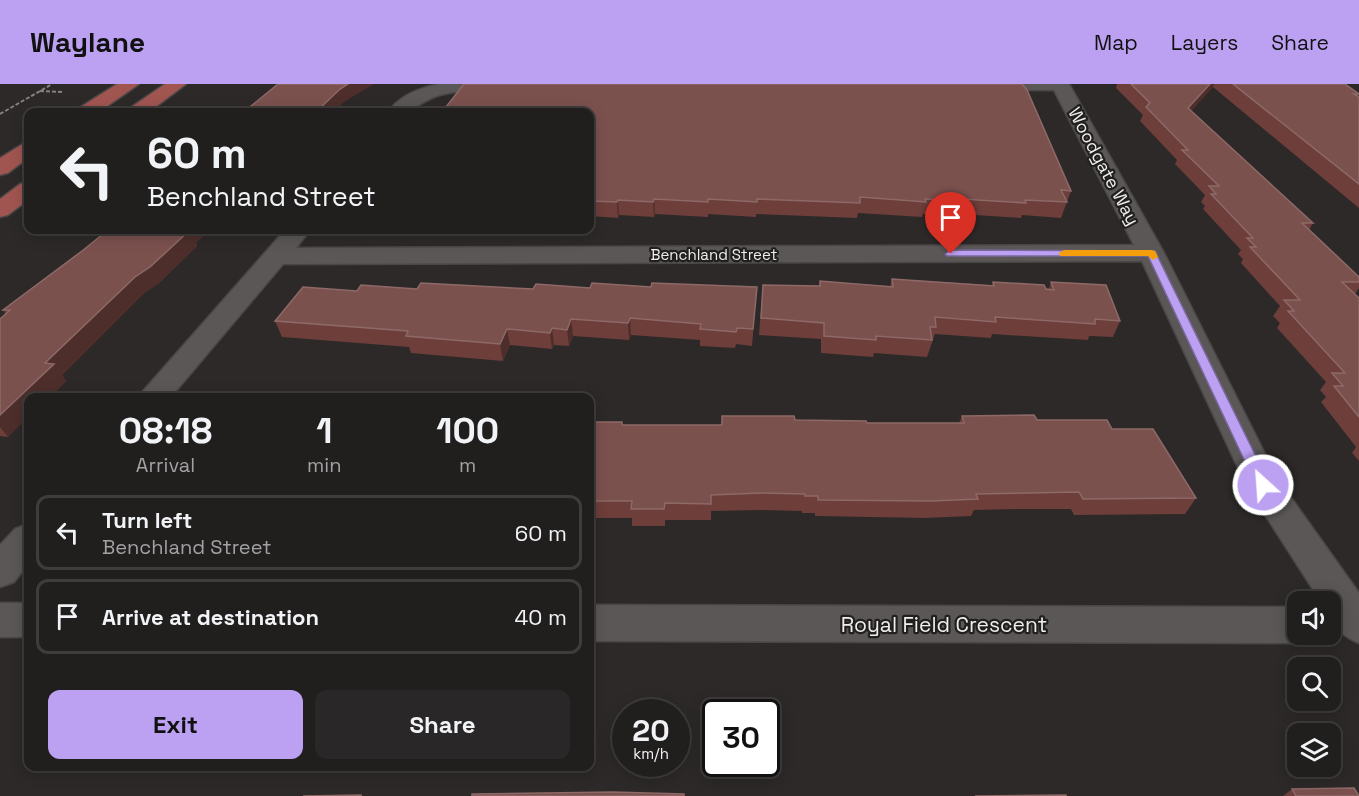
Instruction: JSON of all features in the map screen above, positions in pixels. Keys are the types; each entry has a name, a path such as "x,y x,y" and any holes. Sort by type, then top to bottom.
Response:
{"main road":[{"path":"92,108 130,84"},
{"path":"143,108 177,84"},
{"path":"0,168 24,152"},
{"path":"0,210 24,192"}],"street":[{"path":"402,108 406,103 434,88 518,84"},
{"path":"956,84 1060,84"},
{"name":"Woodgate Way","path":"1060,84 1151,253 1263,485 1359,625"},
{"path":"156,393 295,234"},
{"name":"Benchland Street","path":"276,256 1151,253"},
{"path":"0,571 24,543"},
{"path":"0,620 24,620"},
{"name":"Royal Field Crescent","path":"594,623 1287,625"},
{"path":"1341,626 1359,625"}],"path":[{"path":"0,114 52,84"}],"building":[{"path":"278,84 348,84 320,108 249,108"},
{"path":"464,84 1022,84 1027,90 1071,191 1061,190 1067,202 1025,200 1026,203 962,199 963,201 925,199 926,202 860,197 860,203 757,199 757,202 708,199 708,202 654,199 653,202 594,201 594,108 445,108"},
{"path":"1131,84 1210,84 1188,108 1313,223 1302,223 1359,277 1359,282 1342,282 1359,298 1359,417 1334,386 1343,386 1332,373 1345,373 1288,311 1294,311 1284,300 1300,300 1250,247 1256,247 1247,238 1253,238 1211,194 1216,194 1209,186 1219,186 1182,150 1188,150 1146,107 1150,103"},
{"path":"1233,84 1345,84 1359,94 1354,94 1359,97 1359,184"},
{"path":"103,234 186,234 150,267 135,277 45,363 54,364 0,415 0,319 10,310 3,310"},
{"path":"892,279 994,286 993,282 1044,285 1046,289 1054,290 1051,282 1106,285 1120,321 1095,319 1095,324 995,317 996,322 935,317 936,327 930,327 932,340 876,336 876,340 824,336 824,323 761,318 763,285 820,286 820,281 893,287"},
{"path":"421,283 533,289 536,284 590,288 592,283 651,287 652,283 757,287 753,329 737,328 736,332 700,329 701,324 630,318 628,323 571,319 567,330 552,328 550,333 507,329 500,344 406,336 408,331 275,321 303,287 357,291 361,285 417,289"},
{"path":"1034,415 1037,420 1107,420 1112,429 1153,429 1196,498 1083,499 1079,492 976,494 978,499 931,501 818,500 818,496 805,496 805,494 762,493 711,495 711,504 665,503 664,509 631,509 632,501 594,501 594,422 622,422 622,425 722,425 722,416 794,416 795,420 866,421 867,423 964,423 962,416"},
{"path":"1354,788 1359,796 1296,796 1292,789"},
{"path":"613,792 684,794 684,796 472,796 472,794"},
{"path":"361,795 361,796 303,796"},
{"path":"1066,795 1066,796 975,796"}],"slow traffic":[{"path":"1064,253 1151,253 1153,257"}],"route":[{"path":"951,254 1151,253 1263,485"}]}
